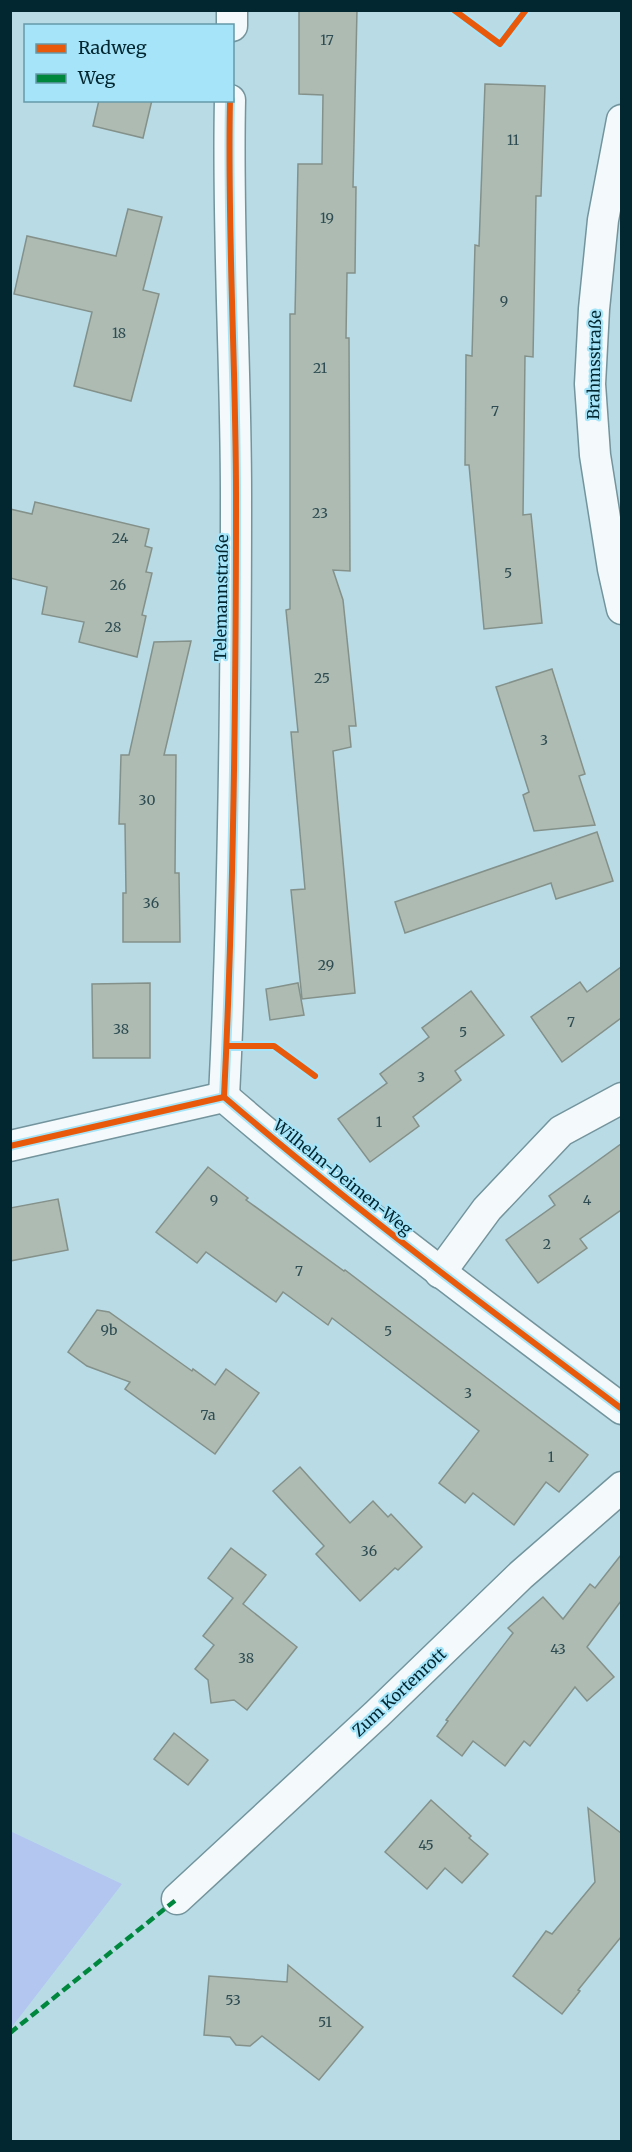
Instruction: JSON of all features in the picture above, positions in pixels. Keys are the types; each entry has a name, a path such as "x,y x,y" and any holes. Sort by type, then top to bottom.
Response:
{"street":[{"name":"Telemannstraße","path":"224,1097 232,850 236,507 228,176 230,102"},
{"name":"Brahmsstraße","path":"621,120 603,220 594,309 590,384 595,455 621,609"},
{"path":"10,1146 224,1097"},
{"name":"Wilhelm-Deimen-Weg","path":"224,1097 297,1159 440,1273 621,1409"},
{"path":"440,1273 487,1209 561,1131 621,1098"},
{"name":"Zum Kortenrott","path":"177,1899 377,1714 521,1575 621,1487"}],"shaded area":[{"path":"10,1831 122,1884 11,2028 10,2028"}],"building":[{"path":"299,10 357,10 353,187 356,187 355,273 347,273 346,338 349,338 350,571 333,570 343,600 356,726 349,726 351,747 333,751 355,993 302,999 291,890 305,889 291,732 298,732 286,610 290,609 290,314 295,314 298,164 322,164 323,95 299,94"},
{"path":"485,84 545,86 541,196 536,196 533,357 525,356 523,515 531,514 542,623 484,629 469,465 465,465 466,355 472,356 475,245 479,246"},
{"path":"99,102 152,102 143,138 93,126"},
{"path":"128,209 162,217 143,290 159,294 131,401 74,386 92,312 14,294 27,236 116,256"},
{"path":"35,502 149,529 145,546 152,548 146,572 152,573 142,615 146,616 137,657 79,642 84,622 42,614 47,587 10,578 10,509 32,514"},
{"path":"191,641 164,755 176,755 175,873 179,873 180,942 123,942 123,893 126,893 125,824 119,824 121,755 129,755 154,642"},
{"path":"552,669 585,774 579,776 595,825 534,831 523,795 529,792 496,687"},
{"path":"597,832 613,881 556,899 551,883 405,933 395,902"},
{"path":"621,967 621,1018 562,1062 531,1017 580,982 587,992"},
{"path":"150,983 150,1058 93,1058 92,984"},
{"path":"298,983 304,1015 270,1020 266,989"},
{"path":"471,991 504,1035 455,1071 461,1080 413,1117 419,1126 370,1162 338,1119 387,1083 380,1074 429,1037 422,1028"},
{"path":"621,1144 621,1210 580,1239 587,1248 538,1283 506,1240 555,1205 549,1196"},
{"path":"208,1167 248,1198 246,1200 345,1270 588,1455 559,1492 546,1482 514,1525 473,1493 465,1503 439,1483 479,1431 332,1318 328,1325 283,1292 276,1302 206,1252 197,1263 156,1232"},
{"path":"58,1199 68,1250 10,1261 10,1208"},
{"path":"97,1310 109,1312 215,1385 226,1369 259,1393 215,1454 125,1389 130,1382 87,1366 68,1352"},
{"path":"300,1467 350,1523 373,1501 388,1517 391,1514 422,1547 398,1570 395,1568 360,1601 316,1554 324,1546 273,1491"},
{"path":"231,1548 266,1575 243,1604 297,1647 247,1710 234,1700 211,1703 208,1680 195,1669 214,1645 203,1636 233,1598 208,1578"},
{"path":"621,1555 621,1601 587,1647 614,1677 587,1701 575,1687 530,1746 524,1741 505,1766 473,1741 462,1756 437,1736 448,1721 446,1720 513,1633 508,1628 543,1597 563,1619 590,1584 595,1588"},
{"path":"174,1733 208,1760 188,1785 154,1759"},
{"path":"431,1800 488,1854 462,1883 445,1868 427,1889 385,1852"},
{"path":"588,1808 621,1833 621,1937 578,1990 580,1991 562,2014 513,1976 546,1931 552,1934 595,1882"},
{"path":"288,1965 363,2027 319,2080 262,2036 250,2046 236,2045 230,2037 204,2035 209,1976 287,1982"}],"marked path":[{"path":"10,2033 177,1899"}],"cycle path":[{"path":"454,10 500,44 526,10"},
{"path":"224,1097 232,872 236,646 236,446 230,102"},
{"path":"227,1046 274,1046 315,1076"},
{"path":"10,1146 224,1097 272,1138 470,1295 622,1409"}]}
